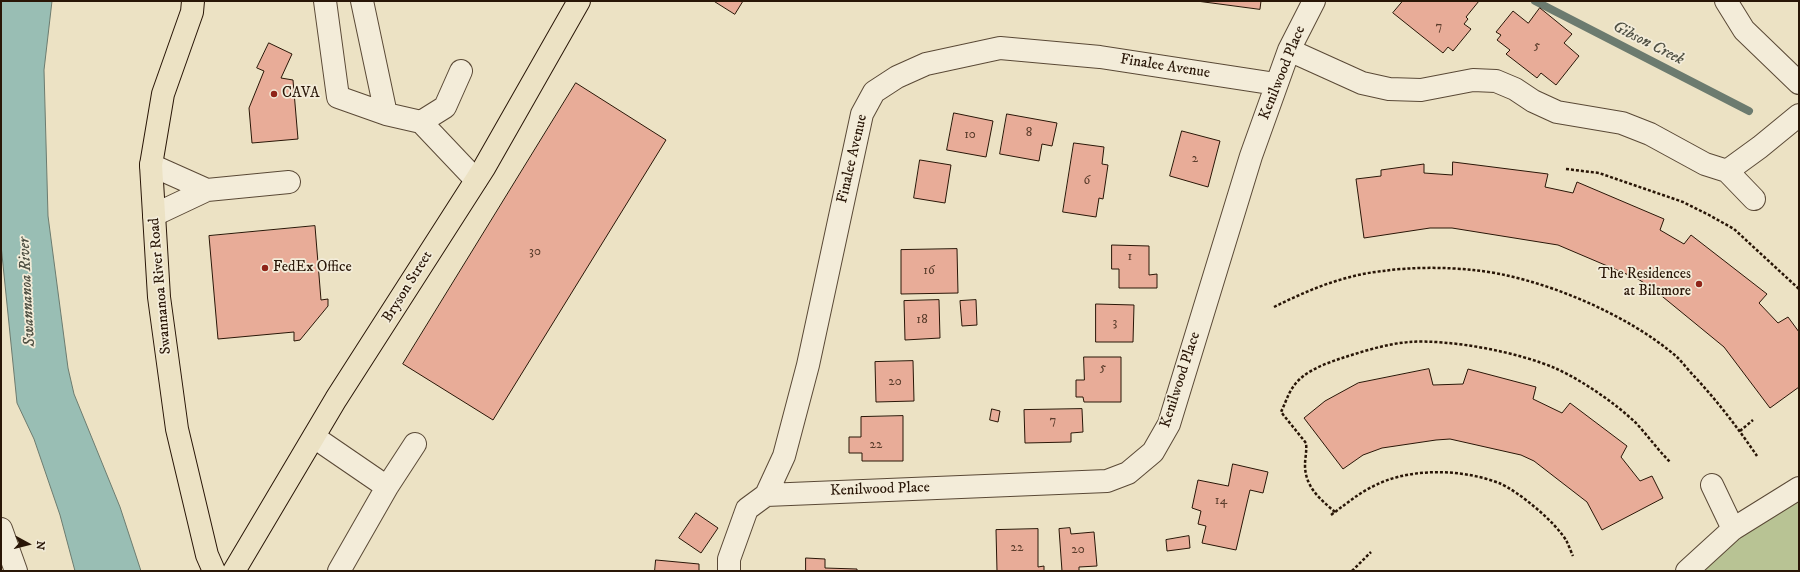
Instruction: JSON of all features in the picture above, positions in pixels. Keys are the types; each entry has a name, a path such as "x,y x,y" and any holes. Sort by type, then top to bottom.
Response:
{"main road":[{"name":"Swannanoa River Road","path":"192,1 192,12 163,94 151,165 159,297 177,429 207,554 214,571"},
{"name":"Bryson Street","path":"234,571 314,437 476,180 579,1"}],"street":[{"path":"325,1 338,97 386,114 421,122 476,180"},
{"path":"362,1 386,114"},
{"name":"Kenilwood Place","path":"766,495 1107,481 1128,473 1153,452 1169,424 1251,156 1276,84 1289,50 1314,1"},
{"path":"1726,1 1744,30 1799,83"},
{"name":"Finalee Avenue","path":"730,571 729,559 747,509 766,495 784,456 804,380 862,114 874,92 897,77 926,64 1000,48 1100,57 1276,84"},
{"path":"1289,50 1362,83 1389,89 1421,90 1474,80 1496,81 1515,88 1533,101 1557,112 1622,123 1650,134 1705,164 1727,171 1754,198"},
{"path":"421,122 445,107 461,72"},
{"path":"1727,171 1760,147 1799,115"},
{"path":"151,165 207,190"},
{"path":"154,215 207,190 289,182"},
{"path":"314,437 387,487"},
{"path":"339,571 387,487 415,444"},
{"path":"1712,485 1733,529"},
{"path":"1687,571 1733,529 1799,488"},
{"path":"1,530 16,571"}],"path":[{"path":"1566,169 1606,175 1683,202 1709,215 1734,229 1799,289"},
{"path":"1274,307 1336,281 1382,271 1430,269 1473,270 1517,278 1557,291 1606,311 1645,333 1677,358 1710,394 1740,430 1757,456"},
{"path":"1335,512 1314,494 1305,466 1306,443 1281,412 1293,387 1304,376 1318,366 1375,348 1408,342 1429,341 1499,352 1527,358 1557,369 1583,383 1636,423 1670,462"},
{"path":"1740,430 1753,420"},
{"path":"1331,515 1358,493 1386,481 1430,472 1478,476 1500,484 1522,498 1538,511 1557,528 1567,542 1573,556"},
{"path":"1352,571 1371,552"}],"green space":[{"path":"1799,488 1799,571 1687,571"}],"water":[{"name":"Swannanoa River","path":"1,1 52,1 44,70 48,216 68,368 74,394 120,507 141,571 75,571 60,515 34,439 17,403 1,245"}],"building":[{"path":"714,1 743,1 735,14"},
{"path":"1197,1 1261,1 1260,9"},
{"path":"1403,1 1479,1 1466,17 1468,19 1464,24 1471,29 1453,51 1448,47 1443,53 1393,13"},
{"path":"1540,8 1572,34 1564,43 1579,56 1556,85 1541,73 1537,78 1506,54 1510,50 1497,40 1501,35 1496,32 1513,11 1528,23"},
{"name":"CAVA","path":"269,43 292,54 281,78 293,80 298,139 252,143 249,108 264,71 257,68"},
{"path":"576,83 666,140 493,420 403,364"},
{"path":"954,113 993,121 986,157 947,150"},
{"path":"1007,114 1057,123 1052,146 1042,144 1039,161 1000,154"},
{"path":"1182,131 1220,141 1208,187 1170,176"},
{"path":"1074,143 1104,147 1102,164 1108,165 1103,199 1099,198 1096,217 1063,212"},
{"path":"920,160 951,165 945,203 914,198"},
{"name":"The Residences at Biltmore","path":"1453,162 1548,174 1545,187 1573,193 1577,182 1664,219 1660,230 1684,244 1691,235 1767,294 1759,303 1778,323 1788,317 1799,332 1799,387 1770,408 1724,347 1652,288 1638,279 1558,245 1452,228 1430,228 1364,238 1356,179 1381,176 1381,170 1424,164 1424,173 1452,175"},
{"name":"FedEx Office","path":"315,226 321,300 328,299 328,306 300,340 294,341 294,332 218,339 209,236"},
{"path":"1112,245 1149,246 1149,275 1157,274 1157,288 1119,288 1119,269 1112,269"},
{"path":"957,249 958,293 901,294 901,250"},
{"path":"939,300 940,338 905,340 904,301"},
{"path":"976,300 977,325 962,326 960,301"},
{"path":"1096,304 1134,305 1133,342 1096,342"},
{"path":"1084,357 1121,357 1121,402 1084,402 1083,397 1076,397 1076,380 1084,380"},
{"path":"913,361 914,401 876,402 875,362"},
{"path":"1429,369 1433,385 1463,384 1468,369 1536,387 1533,399 1562,413 1570,403 1627,446 1621,457 1640,481 1652,476 1663,498 1602,530 1587,502 1534,461 1521,455 1450,439 1436,440 1382,448 1363,455 1343,469 1304,418 1325,401 1358,383"},
{"path":"992,409 1000,411 998,422 990,420"},
{"path":"1082,409 1083,432 1071,433 1071,442 1025,443 1024,410"},
{"path":"903,416 903,461 862,461 862,453 849,453 849,437 861,437 861,417"},
{"path":"1233,464 1268,472 1263,493 1250,490 1236,550 1202,543 1206,526 1198,524 1201,511 1192,508 1198,480 1228,486"},
{"path":"696,513 718,528 701,553 679,538"},
{"path":"1070,528 1071,534 1094,532 1097,566 1079,567 1079,571 1062,571 1059,529"},
{"path":"1038,529 1038,567 1044,566 1044,571 997,571 996,530"},
{"path":"1189,536 1190,548 1167,551 1166,540"},
{"path":"806,558 825,559 825,568 857,569 857,571 806,571"},
{"path":"656,560 699,564 699,571 655,571"}],"waterway":[{"name":"Gibson Creek","path":"1535,1 1749,111"}],"place":[{"name":"CAVA","path":"274,94"},
{"name":"FedEx Office","path":"265,268"},
{"name":"The Residences at Biltmore","path":"1699,284"}]}
